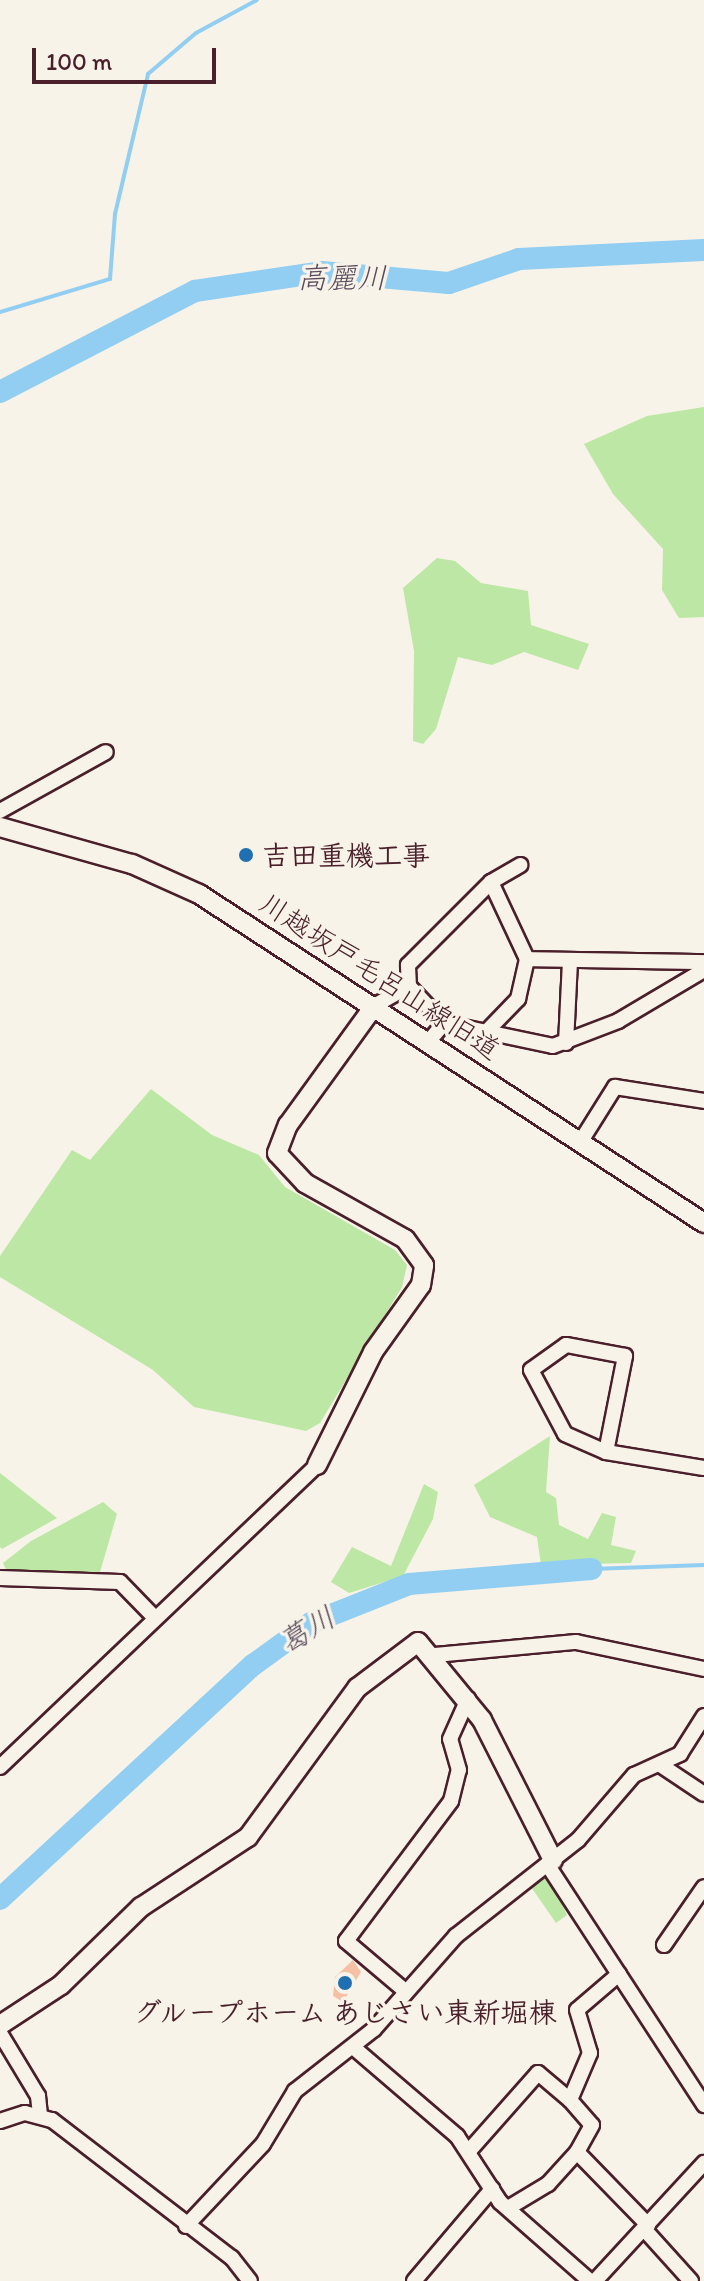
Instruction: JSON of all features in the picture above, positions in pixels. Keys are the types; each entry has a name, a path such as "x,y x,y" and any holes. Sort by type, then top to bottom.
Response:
{"street":[{"path":"0,811 106,752"},
{"name":"川越坂戸毛呂山線旧道","path":"0,827 132,864 199,894 704,1223"},
{"path":"521,865 491,882 408,965 409,986 444,1023 487,1031 533,1047 566,1043 704,970"},
{"path":"487,1031 518,999 527,959 491,882"},
{"path":"527,959 704,962"},
{"path":"566,1043 570,962"},
{"path":"4,1756 317,1465 373,1352 422,1275 412,1245 305,1183 277,1153 288,1125 374,1006 409,986"},
{"path":"429,1041 444,1023"},
{"path":"581,1141 615,1087 704,1101"},
{"path":"606,1452 625,1356 566,1345 531,1370 565,1434 606,1452 704,1468"},
{"path":"1,1583 120,1582 154,1617"},
{"path":"0,2025 61,1985 141,1907 248,1837 374,1671 418,1642 435,1655 468,1699 550,1862 619,1974 702,2095"},
{"path":"435,1655 576,1642 704,1669"},
{"path":"404,1990 346,1941 451,1801 459,1770 450,1739 468,1699"},
{"path":"186,2226 263,2144 289,2097 353,2047 473,1920 550,1862 634,1775 662,1766 680,1754 704,1716"},
{"path":"662,1766 704,1794"},
{"path":"664,1945 704,1887"},
{"path":"570,2100 590,2053 577,2010 619,1974"},
{"path":"0,2033 38,2096 40,2115"},
{"path":"353,2047 469,2151 492,2189 508,2208 592,2281 704,2163"},
{"path":"469,2151 538,2073 570,2100 592,2125 577,2152 548,2184 508,2208"},
{"path":"0,2121 40,2115 232,2258 250,2281"},
{"path":"577,2152 691,2281"},
{"path":"414,2281 492,2189"}],"green space":[{"path":"704,407 704,617 679,618 662,590 663,549 613,494 584,444 647,416"},
{"path":"437,558 455,561 481,583 528,591 531,625 589,644 578,670 524,652 492,665 458,657 436,729 423,744 413,741 414,651 403,588"},
{"path":"151,1089 212,1135 259,1155 285,1187 395,1250 407,1265 402,1287 320,1423 306,1431 194,1407 153,1370 0,1277 0,1256 72,1150 90,1160"},
{"path":"550,1436 546,1492 556,1498 559,1525 588,1539 602,1513 616,1517 611,1545 636,1551 631,1563 541,1565 537,1537 490,1517 474,1485"},
{"path":"0,1473 57,1518 2,1549 0,1547"},
{"path":"424,1484 438,1492 433,1519 403,1576 349,1593 331,1582 352,1547 391,1566"},
{"path":"103,1502 117,1514 100,1572 8,1574 3,1563 31,1541"},
{"path":"547,1872 567,1915 556,1923 529,1884"}],"building":[{"name":"グループホーム あじさい東新堀棟","path":"353,1960 361,1972 343,2002 333,1996 335,1977"}],"waterway":[{"path":"0,312 110,279 115,214 148,74 196,33 257,0"},
{"name":"高麗川","path":"0,392 195,291 322,272 449,283 519,259 704,250"},
{"name":"葛川","path":"591,1569 704,1565"},
{"name":"葛川","path":"0,1899 253,1665 311,1623 409,1584 591,1569"}],"place":[{"name":"吉田重機工事","path":"246,855"},
{"name":"グループホーム あじさい東新堀棟","path":"345,1983"}]}
